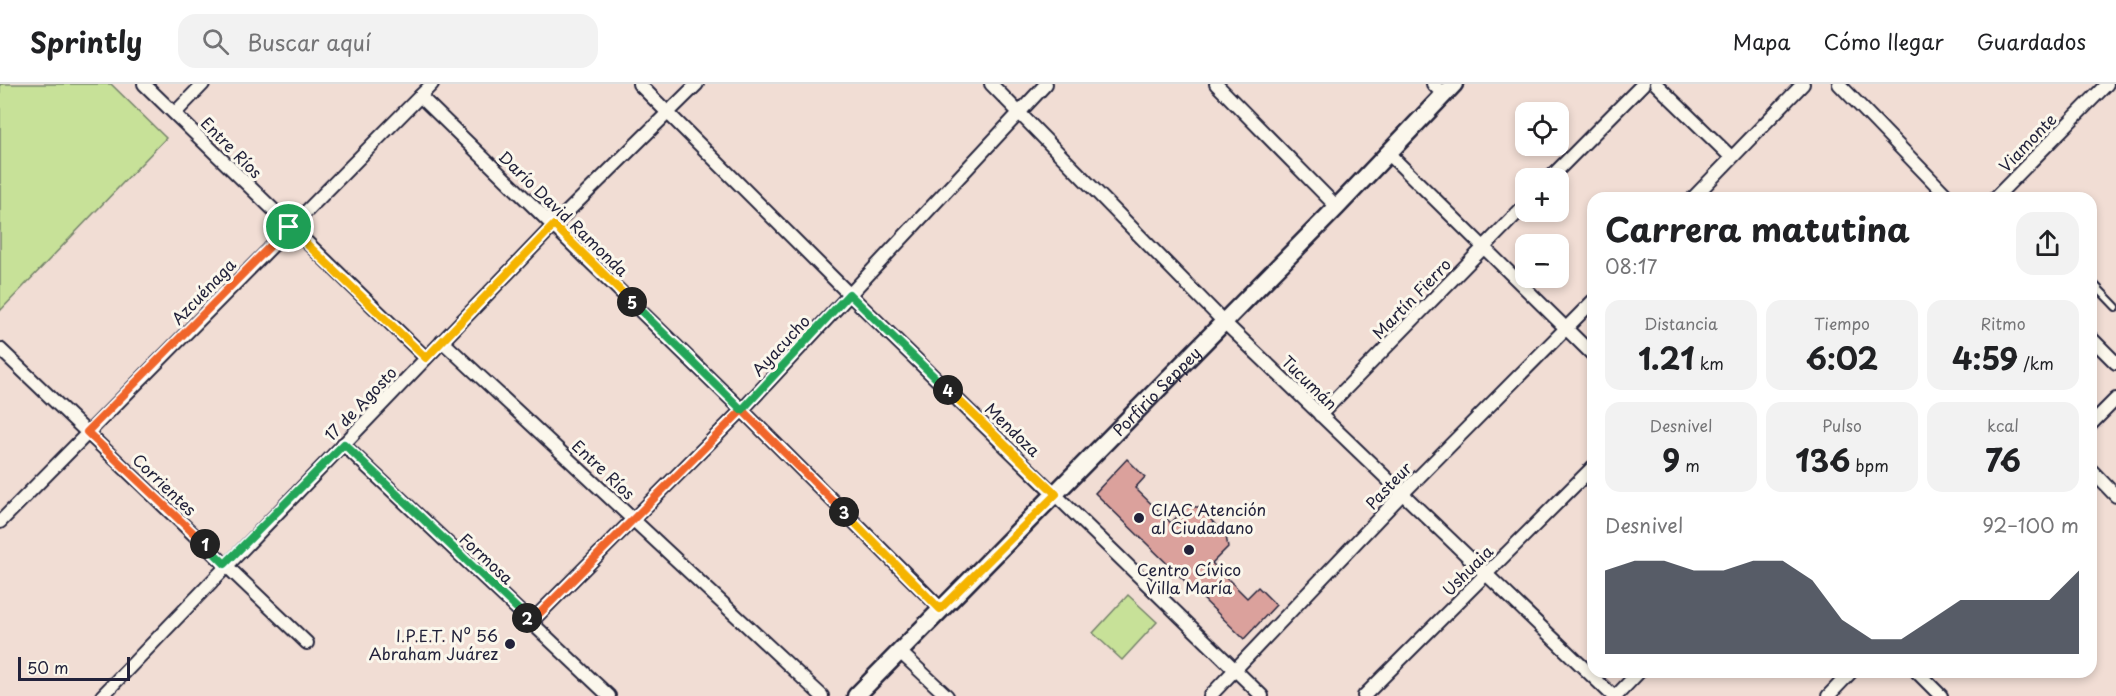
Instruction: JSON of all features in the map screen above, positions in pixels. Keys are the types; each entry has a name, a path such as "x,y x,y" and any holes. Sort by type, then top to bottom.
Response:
{"main road":[{"name":"Porfirio Seppey","path":"856,696 1337,207 1388,153 1444,88"}],"street":[{"name":"Entre Ríos","path":"144,84 426,358"},
{"path":"175,113 203,84"},
{"name":"Azcuénaga","path":"0,522 432,84"},
{"name":"Mendoza","path":"639,84 849,294 1262,696"},
{"name":"17 de Agosto","path":"102,696 225,564 344,444 554,225 697,84"},
{"name":"Tucumán","path":"991,84 1224,322 1587,670"},
{"name":"Ayacucho","path":"531,622 742,410 1046,84"},
{"path":"1216,84 1337,207"},
{"path":"1560,168 1643,84"},
{"path":"1656,84 1731,157"},
{"path":"1699,192 1803,84"},
{"path":"1839,84 1943,192"},
{"name":"Viamonte","path":"2007,192 2107,84"},
{"name":"Darío David Ramonda","path":"420,96 742,410 940,609"},
{"path":"1388,153 1587,349"},
{"name":"Martín Fierro","path":"1320,415 1515,215"},
{"name":"Pasteur","path":"1210,696 1402,494 1587,307"},
{"name":"Entre Ríos","path":"442,341 822,696"},
{"path":"2097,345 2116,363"},
{"name":"Corrientes","path":"0,349 307,643"},
{"path":"2097,418 2116,399"},
{"name":"Formosa","path":"344,444 609,696"},
{"name":"Ushuaia","path":"1364,696 1587,473"},
{"path":"2097,476 2116,496"},
{"path":"899,651 947,696"},
{"name":"Tucumán","path":"1595,678 1614,696"},
{"path":"1614,696 1633,678"},
{"path":"1828,696 1845,678"},
{"path":"1923,678 1941,696"}],"lane":[{"path":"2097,287 2116,307"}],"green space":[{"path":"0,84 111,84 166,138 0,311"},
{"path":"1128,595 1157,622 1122,660 1093,633"}],"building":[{"name":"Centro Cívico Villa María","path":"1127,459 1145,477 1135,488 1171,523 1186,507 1199,507 1226,536 1228,547 1212,563 1247,598 1258,587 1276,605 1244,639 1095,493"}],"place":[{"name":"CIAC Atención al Ciudadano","path":"1139,518"},
{"name":"Centro Cívico Villa María","path":"1189,550"},
{"name":"I.P.E.T. Nº 56 Abraham Juárez","path":"510,644"}],"route":[{"path":"289,227 87,432 225,564 344,444 531,622 742,410 940,609 1056,494 849,294 742,410 554,225 426,358 289,227"}]}
